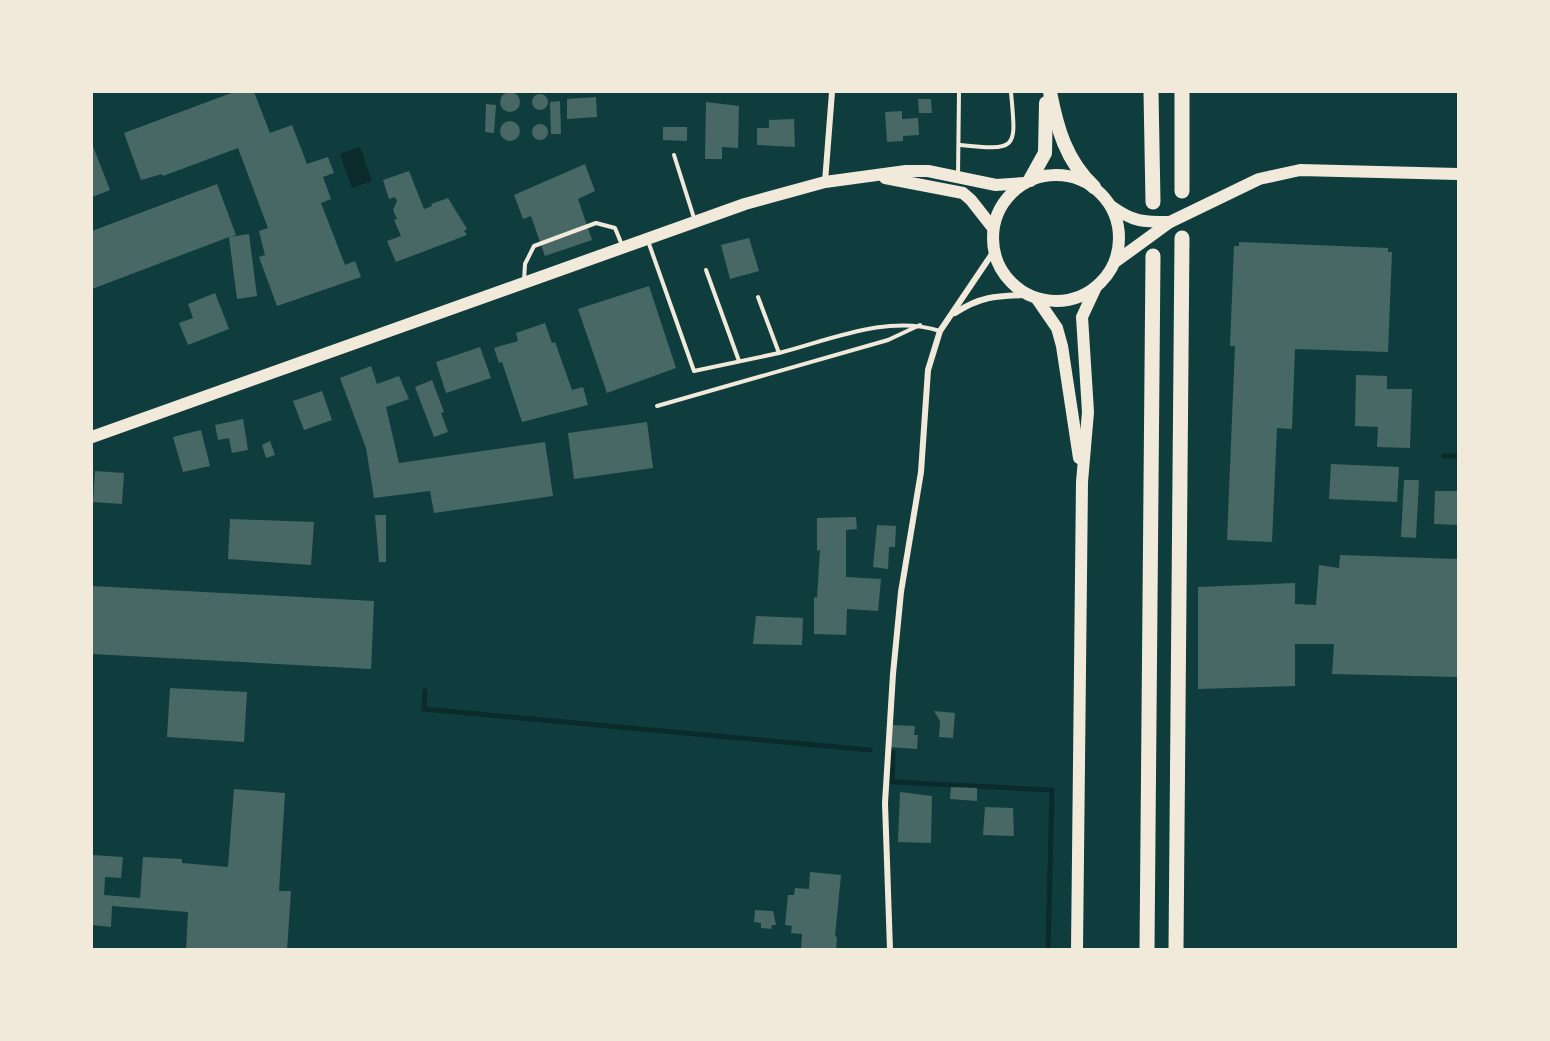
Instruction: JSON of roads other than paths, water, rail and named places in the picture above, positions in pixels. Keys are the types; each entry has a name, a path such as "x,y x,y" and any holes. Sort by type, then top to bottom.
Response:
{"highway":[{"path":"1028,182 1042,162 1047,147 1048,92"},
{"path":"1048,92 1068,154 1082,176 1094,187"},
{"path":"1152,92 1153,202"},
{"path":"1182,92 1182,191"},
{"path":"1176,950 1182,238"},
{"path":"1147,950 1153,256"}],"main road":[{"path":"1077,950 1082,482 1088,412 1082,317 1096,287 1115,262 1170,222 1205,203 1259,179 1300,170 1458,174"},
{"path":"92,437 745,204 825,182 928,171 996,185 1063,175 1079,179 1094,187 1110,205 1126,217 1141,222 1170,222"},
{"path":"869,177 963,194 972,200 993,228"},
{"path":"1028,182 1004,202 993,228 994,250 1005,276 1032,297 1057,328 1062,346 1082,482"},
{"path":"1110,205 1118,233 1115,262"},
{"path":"1032,297 1058,302 1078,298 1096,287"}],"street":[{"path":"825,182 832,92"},
{"path":"890,950 885,803 901,592 921,472 928,370 940,331 994,250"},
{"path":"952,315 975,300 995,296 1032,297"}],"lane":[{"path":"958,177 959,92"},
{"path":"960,145 999,149 1007,145 1014,134 1011,92"},
{"path":"674,155 696,222"},
{"path":"524,283 525,264 534,246 596,222 615,228 623,249"},
{"path":"648,240 694,371 779,353 887,325 920,325 940,331"},
{"path":"706,270 740,361"},
{"path":"758,297 779,353"},
{"path":"657,406 888,340 920,325"}],"water":[{"path":"360,147 372,181 352,188 340,154"}],"waterway":[{"path":"1444,456 1458,456"},
{"path":"425,691 424,709 870,750"},
{"path":"893,752 892,782 1052,790 1048,950"}]}
